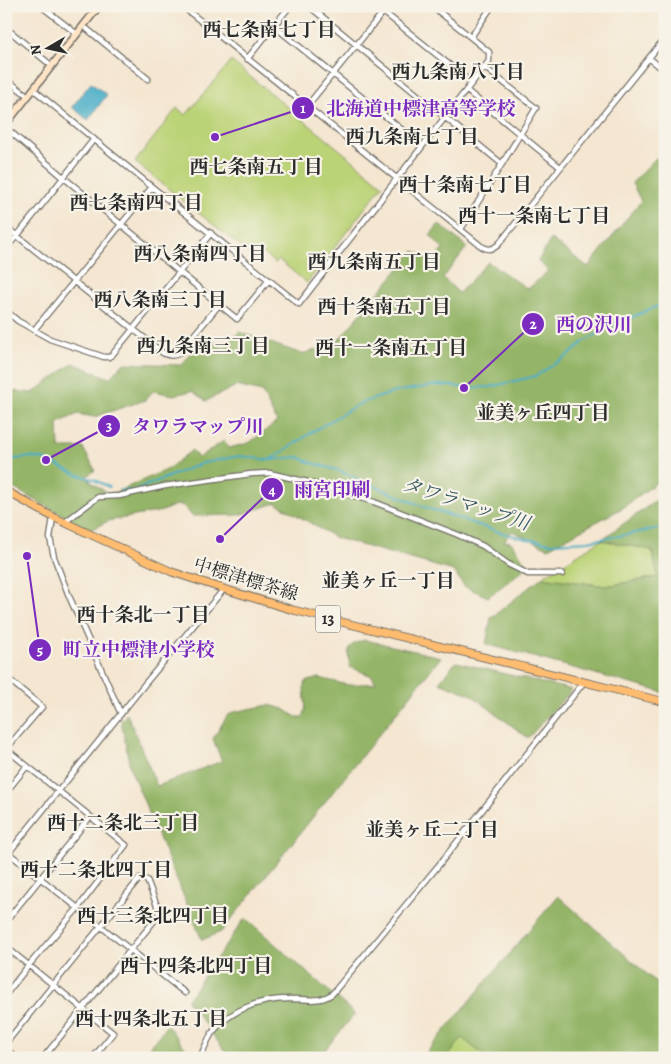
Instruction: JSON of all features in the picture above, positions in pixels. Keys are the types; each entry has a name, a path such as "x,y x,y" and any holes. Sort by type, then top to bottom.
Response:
{"main road":[{"path":"6,124 99,6"},
{"name":"中標津標茶線","path":"6,491 65,522 172,572 224,589 292,610 665,702"}],"street":[{"path":"41,6 77,34"},
{"path":"182,6 485,248 492,249 495,248 665,38"},
{"path":"247,59 290,6"},
{"path":"309,6 502,164"},
{"path":"314,11 318,6"},
{"path":"376,6 472,83"},
{"path":"307,106 388,6"},
{"path":"34,88 152,187 299,304 489,61 489,52 432,6"},
{"path":"471,37 491,8 485,6"},
{"path":"274,26 422,146"},
{"path":"6,28 52,66"},
{"path":"87,29 148,79"},
{"path":"649,58 665,71"},
{"path":"461,229 536,108 484,67"},
{"path":"6,79 28,96"},
{"path":"466,90 560,167"},
{"path":"6,128 237,319 269,280"},
{"path":"6,248 94,139"},
{"path":"34,330 152,187"},
{"path":"6,227 168,356 178,354 219,305"},
{"path":"6,311 18,321 50,339 109,357 211,233"},
{"path":"65,522 98,497 119,496 200,480 251,474 269,474 308,482 374,502 483,546 508,564 528,574 562,574"},
{"path":"53,516 50,538 54,557 69,596 121,714"},
{"path":"185,994 102,926 7,853 224,589"},
{"path":"6,677 42,706 6,749 126,845 78,908 6,994"},
{"path":"200,1058 209,1039 219,1026 250,1006 262,1002 289,998 319,1000 327,998 333,993 438,866 584,682"},
{"path":"6,792 27,766"},
{"path":"6,921 90,817"},
{"path":"6,1043 140,878 148,880 159,911 158,916 43,1058"},
{"path":"6,947 113,1033 93,1058"},
{"path":"6,1049 17,1058"}],"green space":[{"path":"231,61 383,185 307,283 279,260 275,263 262,253 256,259 135,162 177,108 186,115"},
{"path":"656,158 665,160 665,476 624,507 548,548 512,531 504,541 511,542 528,566 488,597 464,586 454,571 336,538 276,503 239,515 192,516 183,505 176,505 162,511 108,521 90,530 6,484 6,385 10,391 33,393 73,363 109,378 124,363 182,365 204,336 224,348 239,332 302,354 335,344 414,251 433,261 443,249 430,235 439,224 467,247 443,278 459,293 488,262 528,289 548,271 538,261 551,239 588,267 641,201 632,183","holes":["236,386 262,392 277,422 249,443 229,448 224,441 198,458 192,450 168,469 110,495 91,482 87,476 95,470 83,448 59,448 58,423 78,414 94,417 145,400 153,391 174,395 192,391 206,401"]},
{"path":"665,494 665,693 486,644 491,618 542,577 606,586 658,577 652,550 601,540"},
{"path":"601,540 652,550 658,577 606,586 542,577"},
{"path":"365,640 441,657 221,932 202,940 130,768 121,720 127,714 157,786 222,761 213,739 227,716 234,712 269,705 284,709 296,717 303,717 305,713 305,682 319,678 348,685 376,683 372,676 350,667 349,649 354,644"},
{"path":"456,662 572,690 528,738 470,694 439,682"},
{"path":"558,896 665,990 665,1058 487,1058 462,1038 447,1058 422,1058"},
{"path":"245,918 355,1014 318,1058 230,1058 187,1000"},
{"path":"167,1025 193,1058 141,1058"},
{"path":"462,1037 487,1058 447,1058"}],"water":[{"path":"91,83 107,95 88,120 72,107"}],"waterway":[{"path":"271,459 357,405 395,392 436,385 464,388 490,387 536,376 573,352 582,343 608,328 665,304"},
{"name":"タワラマップ川","path":"120,490 132,491 203,463 239,456 269,460 298,457 337,470 422,506 502,533 526,539 551,543 588,541 665,527"},
{"name":"タワラマップ川","path":"6,460 31,457 46,460 109,487"}],"place":[{"name":"北海道中標津高等学校","path":"215,137"},
{"name":"西の沢川","path":"464,388"},
{"name":"タワラマップ川","path":"46,460"},
{"name":"雨宮印刷","path":"220,539"},
{"name":"町立中標津小学校","path":"27,556"}],"district":[{"name":"西七条南七丁目","path":"269,30"},
{"name":"西九条南八丁目","path":"458,72"},
{"name":"西九条南七丁目","path":"412,137"},
{"name":"西七条南五丁目","path":"256,167"},
{"name":"西十条南七丁目","path":"465,185"},
{"name":"西七条南四丁目","path":"136,203"},
{"name":"西十一条南七丁目","path":"534,216"},
{"name":"西八条南四丁目","path":"200,254"},
{"name":"西九条南五丁目","path":"374,262"},
{"name":"西八条南三丁目","path":"160,300"},
{"name":"西十条南五丁目","path":"384,307"},
{"name":"西九条南三丁目","path":"203,346"},
{"name":"西十一条南五丁目","path":"391,348"},
{"name":"並美ヶ丘四丁目","path":"543,413"},
{"name":"並美ヶ丘一丁目","path":"388,581"},
{"name":"西十条北一丁目","path":"143,615"},
{"name":"西十二条北三丁目","path":"123,823"},
{"name":"並美ヶ丘二丁目","path":"432,830"},
{"name":"西十二条北四丁目","path":"96,870"},
{"name":"西十三条北四丁目","path":"153,916"},
{"name":"西十四条北四丁目","path":"196,966"},
{"name":"西十四条北五丁目","path":"151,1019"}]}
